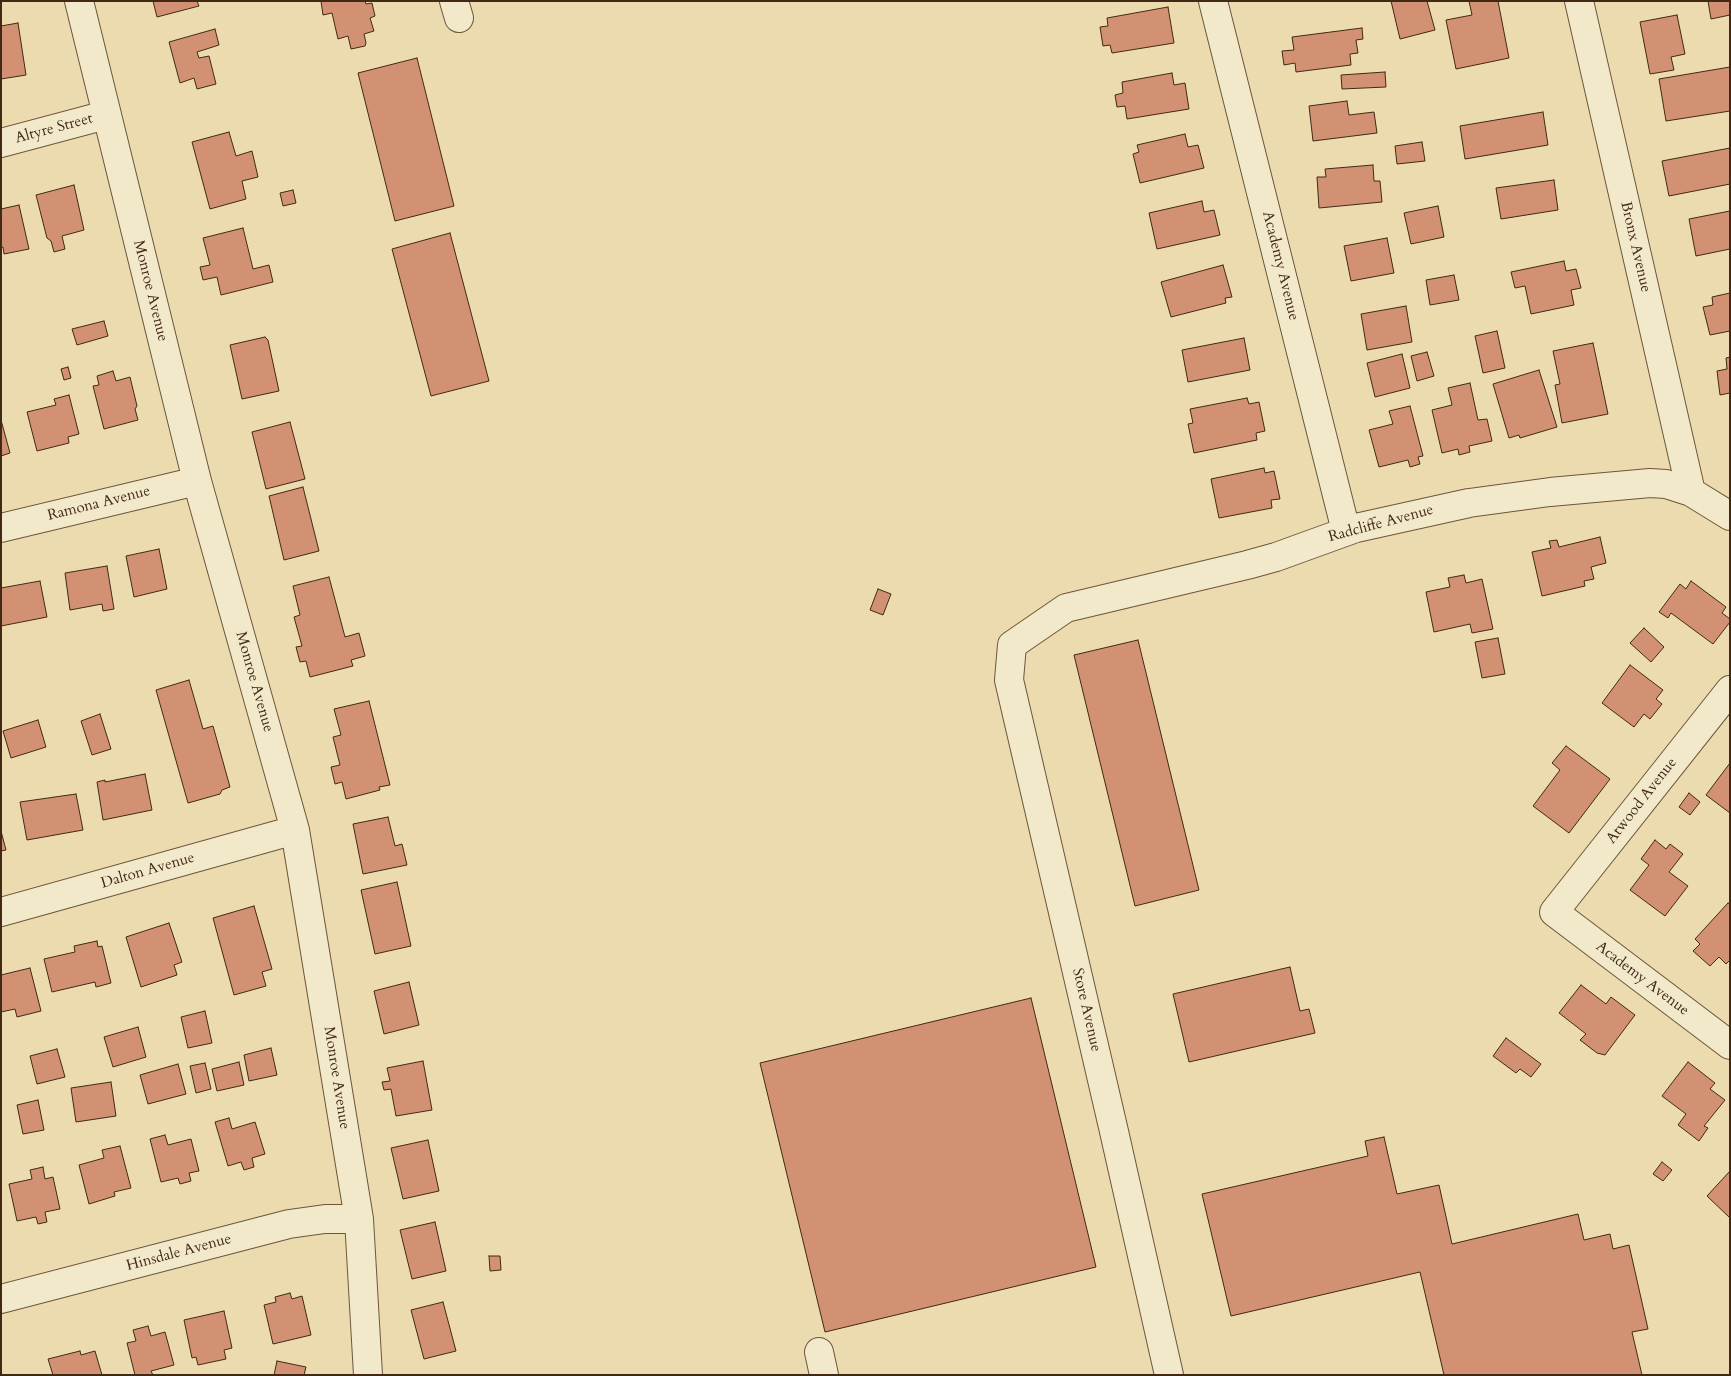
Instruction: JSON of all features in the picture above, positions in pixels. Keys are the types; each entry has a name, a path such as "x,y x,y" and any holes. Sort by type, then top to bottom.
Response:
{"street":[{"name":"Monroe Avenue","path":"79,1 197,481 295,830 359,1219 368,1375"},
{"name":"Academy Avenue","path":"1213,1 1346,531"},
{"name":"Bronx Avenue","path":"1579,1 1691,492"},
{"name":"Altyre Street","path":"1,143 106,115"},
{"name":"Ramona Avenue","path":"1,528 197,481"},
{"name":"Radcliffe Avenue","path":"1012,645 1066,608 1247,565 1276,557 1346,531 1469,503 1550,492 1650,483 1666,484 1691,492 1730,516"},
{"name":"Store Avenue","path":"1012,645 1008,680 1169,1375"},
{"name":"Atwood Avenue","path":"1554,912 1730,690"},
{"name":"Dalton Avenue","path":"1,912 295,830"},
{"name":"Academy Avenue","path":"1554,912 1730,1045"},
{"name":"Hinsdale Avenue","path":"1,1299 289,1224 325,1219 359,1219"}],"building":[{"path":"153,1 197,1 199,6 157,17"},
{"path":"321,1 365,1 366,4 372,3 375,16 370,18 374,31 364,34 365,46 351,49 348,36 338,39 332,13 323,15"},
{"path":"1391,1 1427,1 1435,30 1400,39"},
{"path":"1469,1 1498,1 1509,58 1456,69 1446,20 1472,15"},
{"path":"1708,1 1730,1 1730,15 1711,19"},
{"path":"1168,7 1174,43 1112,53 1110,45 1103,46 1100,27 1108,26 1107,18"},
{"path":"1677,15 1685,54 1671,57 1674,70 1650,74 1640,22"},
{"path":"18,23 26,75 1,79 1,26"},
{"path":"1362,28 1363,39 1356,40 1358,53 1350,54 1351,65 1296,72 1295,63 1284,65 1282,51 1294,50 1292,37"},
{"path":"215,29 219,45 197,52 199,58 209,56 216,84 197,89 194,78 180,83 169,42"},
{"path":"417,58 454,206 395,221 358,73"},
{"path":"1730,67 1730,111 1666,121 1659,79"},
{"path":"1385,72 1386,87 1342,89 1341,75"},
{"path":"1172,73 1174,85 1185,83 1189,109 1127,119 1125,106 1117,107 1115,95 1123,93 1122,82"},
{"path":"1347,101 1349,115 1374,112 1377,133 1313,141 1309,106"},
{"path":"1543,112 1548,145 1465,159 1460,126"},
{"path":"229,132 236,156 252,151 258,177 242,181 246,199 210,209 192,142"},
{"path":"1185,134 1188,147 1198,145 1204,168 1140,183 1133,154 1139,152 1137,145"},
{"path":"1422,142 1425,161 1397,164 1395,146"},
{"path":"1730,148 1730,184 1669,196 1662,161"},
{"path":"1373,165 1374,181 1380,181 1382,202 1319,208 1317,177 1326,177 1325,169"},
{"path":"1554,180 1558,210 1501,219 1496,188"},
{"path":"74,185 84,230 62,236 65,249 54,252 51,241 47,238 36,195"},
{"path":"293,190 296,203 283,206 280,193"},
{"path":"1202,201 1204,212 1214,210 1220,235 1157,249 1149,213"},
{"path":"19,205 29,249 4,254 3,247 1,248 1,209"},
{"path":"1438,206 1444,237 1411,244 1404,213"},
{"path":"1730,211 1730,249 1696,256 1689,219"},
{"path":"243,228 253,269 269,265 273,282 221,295 217,277 203,280 200,267 210,265 203,238"},
{"path":"450,233 489,381 431,396 392,249"},
{"path":"1387,238 1394,273 1351,281 1344,246"},
{"path":"1564,261 1566,271 1576,269 1581,288 1571,290 1574,305 1531,314 1525,286 1515,288 1511,272"},
{"path":"1223,265 1232,297 1225,298 1226,303 1171,317 1161,282"},
{"path":"1454,275 1459,300 1430,305 1426,280"},
{"path":"1730,293 1730,331 1710,335 1703,307 1713,305 1712,297"},
{"path":"1406,306 1412,342 1367,350 1361,314"},
{"path":"104,321 108,336 77,345 72,329"},
{"path":"1497,331 1505,368 1483,373 1475,336"},
{"path":"265,337 268,340 279,391 242,399 230,345"},
{"path":"1244,338 1250,370 1188,382 1182,350"},
{"path":"1593,343 1608,414 1562,423 1555,385 1560,384 1553,351"},
{"path":"1427,352 1434,376 1417,381 1411,356"},
{"path":"1402,354 1410,388 1375,397 1367,363"},
{"path":"1730,357 1730,393 1720,395 1717,371 1727,369 1726,358"},
{"path":"68,367 71,378 64,380 61,369"},
{"path":"1539,370 1557,427 1520,438 1519,435 1509,438 1493,384"},
{"path":"113,371 116,381 130,377 137,406 135,409 138,420 104,429 93,386 99,385 97,376"},
{"path":"1470,383 1478,420 1487,419 1492,441 1469,446 1470,452 1459,455 1458,449 1442,453 1432,410 1452,405 1448,388"},
{"path":"69,395 79,434 68,437 69,443 37,451 27,412 56,405 54,399"},
{"path":"1247,398 1249,404 1259,402 1265,431 1256,433 1257,440 1194,453 1188,424 1193,423 1190,409"},
{"path":"1410,406 1423,456 1418,457 1420,464 1410,467 1408,460 1379,467 1369,430 1393,424 1389,411"},
{"path":"1,420 10,453 1,456"},
{"path":"290,422 305,479 266,489 252,432"},
{"path":"1264,468 1265,473 1274,471 1280,499 1271,500 1272,508 1219,518 1211,479"},
{"path":"303,487 319,551 284,560 269,496"},
{"path":"1600,537 1606,563 1591,567 1594,579 1584,581 1585,586 1542,596 1532,552 1551,548 1549,541 1557,540 1559,547"},
{"path":"159,549 167,589 134,597 126,556"},
{"path":"107,566 114,609 103,611 102,604 70,610 65,573"},
{"path":"1464,575 1466,583 1482,579 1493,629 1472,633 1470,624 1434,632 1426,592 1450,587 1448,578"},
{"path":"329,577 345,637 359,633 365,656 351,660 353,666 310,677 306,661 300,662 296,647 302,646 294,617 300,615 293,586"},
{"path":"40,581 47,617 1,626 1,588"},
{"path":"1691,581 1726,607 1722,613 1730,619 1730,622 1713,644 1671,613 1668,618 1659,612 1680,584 1686,589"},
{"path":"878,589 891,594 883,615 870,610"},
{"path":"1644,628 1664,647 1651,662 1630,643"},
{"path":"1498,638 1505,674 1482,678 1475,642"},
{"path":"1138,640 1199,890 1135,906 1074,655"},
{"path":"1630,665 1663,690 1656,699 1662,704 1650,719 1644,714 1634,727 1602,703"},
{"path":"189,680 203,729 213,726 230,787 222,790 220,794 188,803 156,690"},
{"path":"369,701 390,785 379,787 380,790 346,799 342,782 335,784 331,767 340,765 333,737 341,735 334,709"},
{"path":"100,714 111,749 92,755 81,721"},
{"path":"38,720 46,747 11,758 3,731"},
{"path":"1566,746 1610,779 1569,833 1533,806 1560,770 1552,763"},
{"path":"1730,763 1730,813 1706,795"},
{"path":"145,774 152,810 103,820 97,782"},
{"path":"1689,793 1700,802 1690,815 1679,807"},
{"path":"76,794 83,830 27,840 20,802"},
{"path":"388,817 395,846 402,844 407,865 363,874 353,824"},
{"path":"1,831 6,850 1,851"},
{"path":"1655,840 1666,849 1670,844 1683,854 1669,872 1688,886 1665,916 1630,890 1649,865 1641,859"},
{"path":"397,882 411,946 375,954 361,890"},
{"path":"1728,903 1730,904 1730,960 1726,964 1719,957 1710,966 1693,951 1700,944 1695,939"},
{"path":"254,906 272,969 262,972 266,986 234,995 213,918"},
{"path":"169,923 182,962 174,965 177,975 141,987 126,937"},
{"path":"97,941 98,947 102,946 111,983 96,987 95,982 52,992 44,959 75,952 74,946"},
{"path":"1290,967 1300,1011 1309,1009 1315,1033 1189,1062 1173,994"},
{"path":"30,968 41,1011 17,1017 15,1009 1,1012 1,975"},
{"path":"409,982 419,1025 384,1034 374,991"},
{"path":"1581,985 1606,1004 1611,997 1635,1015 1605,1055 1597,1053 1580,1040 1586,1034 1559,1013"},
{"path":"1031,998 1096,1267 825,1332 760,1063"},
{"path":"205,1011 212,1043 188,1048 181,1017"},
{"path":"138,1027 146,1057 113,1067 104,1037"},
{"path":"1506,1038 1541,1064 1531,1077 1520,1069 1516,1073 1493,1056"},
{"path":"271,1048 277,1075 249,1081 244,1055"},
{"path":"57,1049 65,1077 37,1084 30,1056"},
{"path":"423,1061 432,1110 396,1116 391,1089 384,1090 382,1082 390,1081 387,1068"},
{"path":"239,1062 244,1085 217,1091 212,1069"},
{"path":"1688,1062 1715,1083 1710,1089 1725,1100 1704,1126 1708,1128 1699,1141 1678,1125 1686,1114 1662,1096"},
{"path":"205,1063 211,1089 196,1093 190,1066"},
{"path":"178,1064 186,1094 148,1104 140,1075"},
{"path":"111,1082 116,1116 76,1122 71,1088"},
{"path":"38,1100 44,1130 23,1134 17,1105"},
{"path":"229,1118 232,1129 255,1122 265,1154 252,1158 254,1167 244,1170 241,1162 228,1166 215,1122"},
{"path":"165,1135 168,1145 191,1139 199,1171 189,1173 191,1181 180,1184 178,1178 161,1182 150,1139"},
{"path":"1384,1137 1397,1194 1439,1185 1452,1244 1578,1214 1584,1240 1610,1234 1613,1249 1629,1245 1648,1329 1632,1332 1642,1375 1444,1375 1420,1272 1231,1316 1202,1194 1368,1156 1365,1141"},
{"path":"428,1140 439,1191 403,1199 391,1148"},
{"path":"120,1146 131,1188 114,1192 115,1196 89,1204 79,1165 104,1158 102,1150"},
{"path":"1662,1162 1672,1170 1663,1181 1653,1174"},
{"path":"43,1167 45,1179 53,1177 60,1209 45,1212 47,1222 38,1224 36,1217 17,1221 9,1184 32,1179 30,1170"},
{"path":"1730,1171 1730,1218 1707,1196"},
{"path":"435,1222 446,1271 412,1279 400,1230"},
{"path":"489,1256 500,1256 501,1270 490,1271"},
{"path":"290,1293 292,1299 302,1296 311,1335 273,1344 264,1305 276,1302 275,1297"},
{"path":"443,1302 456,1351 424,1359 411,1310"},
{"path":"224,1311 232,1348 224,1350 226,1359 198,1365 196,1357 192,1358 184,1320"},
{"path":"148,1326 151,1336 165,1332 174,1365 151,1371 153,1375 135,1375 127,1343 136,1341 133,1330"},
{"path":"80,1351 81,1355 95,1351 102,1375 53,1375 48,1359"},
{"path":"277,1361 306,1367 304,1375 274,1375"}]}
